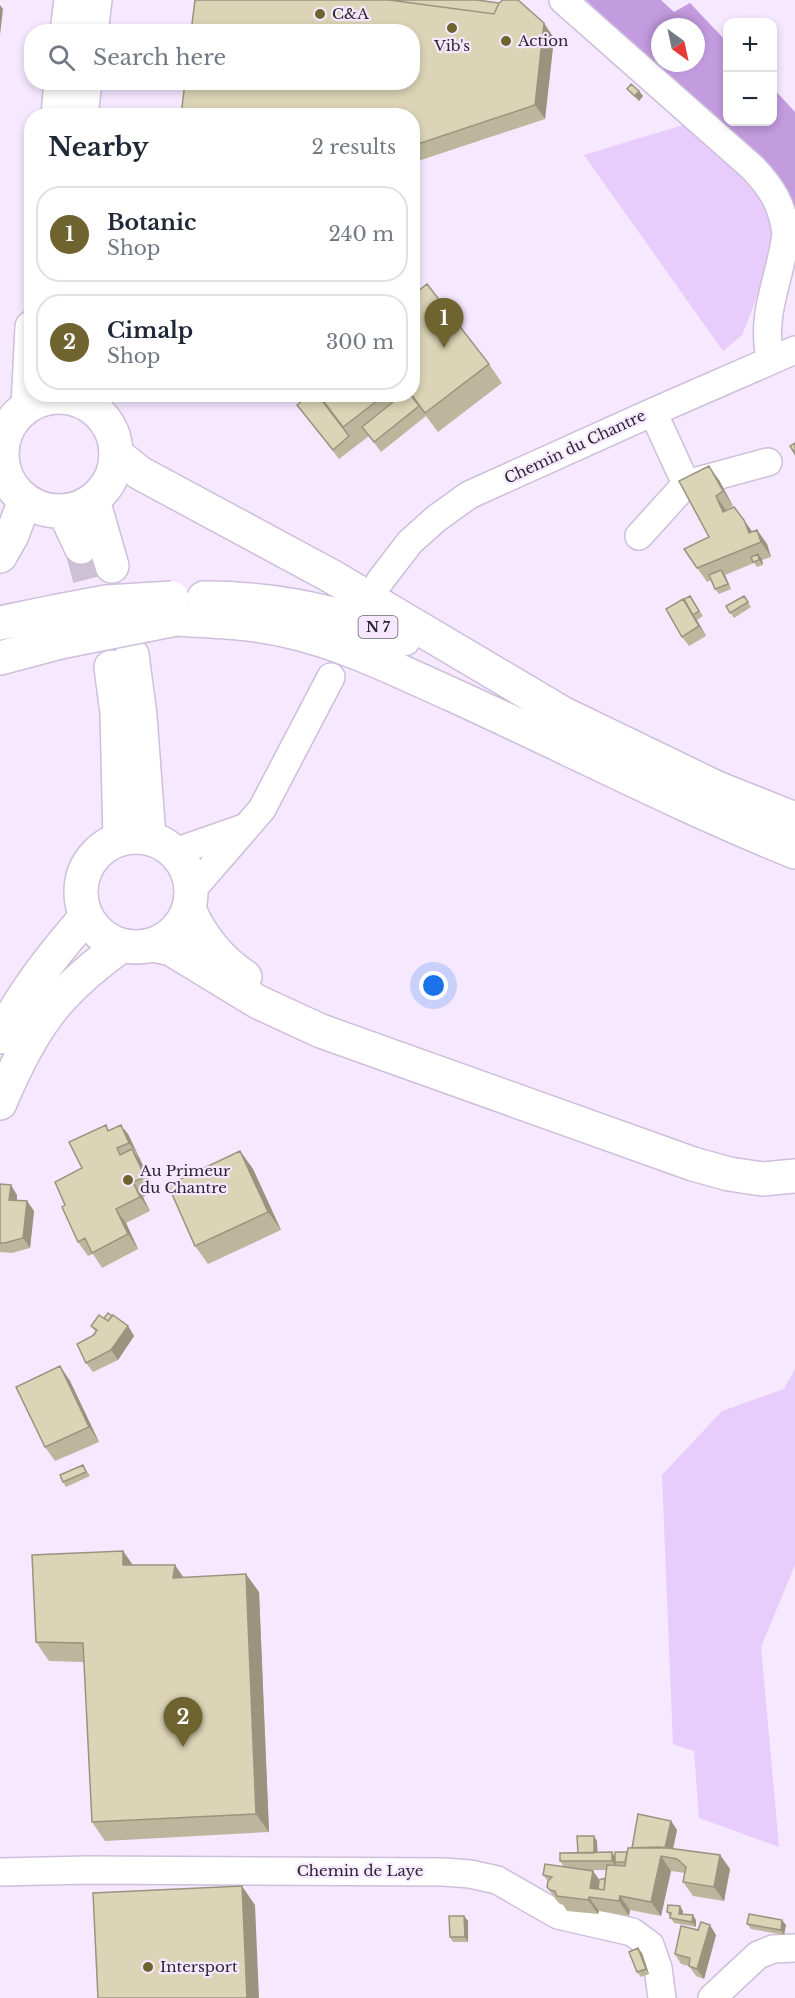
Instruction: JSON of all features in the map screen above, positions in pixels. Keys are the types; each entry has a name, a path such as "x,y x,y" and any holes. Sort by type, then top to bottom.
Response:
{"main road":[{"path":"68,24 71,0"},
{"path":"92,24 94,0"},
{"path":"59,108 60,90"},
{"path":"82,108 84,90"},
{"path":"28,402 28,406"},
{"path":"0,556 12,535 11,487 2,457 2,445 12,423 28,406 39,402"},
{"path":"11,487 37,507 51,510 79,505 110,480 116,454 110,428 102,417 82,402"},
{"path":"116,454 140,473 331,576 524,692"},
{"path":"79,505 81,547"},
{"path":"79,505 112,566"},
{"name":"N 7","path":"0,623 54,619 111,621 172,601 222,598 288,603 327,612 376,626 524,692 707,783 795,819"},
{"name":"N 7","path":"172,601 238,622 287,630 335,644 497,715 649,789 795,852"},
{"name":"N 7","path":"0,603 54,619"},
{"name":"N 7","path":"0,639 54,619"},
{"name":"N 7","path":"0,658 54,619"},
{"path":"121,656 140,716 135,846"},
{"path":"732,826 795,859"},
{"path":"190,899 181,924 169,937 153,945 137,948 121,945 95,930 86,917 80,895 86,867 135,846 187,869 194,921 208,942 227,963 267,991 690,1147 718,1155 752,1160 771,1160 795,1155"},
{"path":"0,1038 36,977 86,917"},
{"path":"0,1103 44,1019 62,997 121,945"},
{"path":"153,945 171,949 236,989 294,1020 344,1039 693,1164 729,1174 762,1179 795,1176"}],"street":[{"path":"563,0 753,168 772,190 782,212 786,234 766,327 767,345 783,355"},
{"name":"Chemin du Chantre","path":"380,581 410,542 437,518 470,495 783,355"},
{"path":"652,412 686,484"},
{"path":"639,536 686,484 768,462"},
{"path":"190,899 262,809 331,677"},
{"path":"135,846 245,828"},
{"name":"Chemin de Laye","path":"0,1872 89,1870 470,1874 496,1880 558,1915 632,1932 650,1945 658,1968 662,1998"},
{"path":"712,1998 758,1955 773,1949 795,1948"}],"shaded area":[{"path":"586,0 661,0 674,12 690,3 704,18 651,18 651,61"},
{"path":"705,19 723,38 723,126 777,126 777,92 795,112 795,214 781,182 663,72 705,72"},
{"path":"683,125 752,187 768,206 772,226 772,243 754,305 742,335 723,351 584,155"},
{"path":"795,1369 795,1565 761,1647 779,1847 699,1818 694,1751 673,1744 662,1475 722,1411 784,1389"}],"building":[{"path":"195,0 389,0 494,14 503,0 518,0 544,23 535,105 420,143 420,108 182,108 184,90 420,90 420,24 192,24"},
{"path":"389,0 477,0 499,3 494,14"},
{"path":"631,84 639,91 635,96 627,89"},
{"path":"427,284 489,364 425,413 417,402 420,402 420,289"},
{"path":"301,402 323,402 349,436 333,450 297,405"},
{"path":"324,402 376,402 343,427"},
{"path":"393,402 416,402 419,406 374,442 362,427"},
{"path":"795,443 795,454 790,446"},
{"path":"709,466 723,491 716,496 723,512 734,507 744,520 749,533 757,530 761,542 697,568 684,549 709,537 679,481"},
{"path":"758,554 759,560 753,562 751,557"},
{"path":"721,570 728,584 715,589 709,575"},
{"path":"690,596 699,611 693,615 684,599"},
{"path":"744,596 748,602 730,613 726,606"},
{"path":"683,599 699,626 682,637 666,609"},
{"path":"106,1125 108,1131 121,1125 129,1143 117,1148 120,1155 132,1149 145,1177 133,1182 140,1197 116,1209 128,1234 92,1253 85,1238 78,1242 62,1207 65,1205 55,1182 82,1168 69,1142"},
{"path":"240,1151 268,1212 195,1246 168,1185"},
{"path":"0,1184 11,1185 9,1200 27,1201 23,1238 5,1243 0,1243"},
{"path":"108,1313 112,1316 108,1321 104,1318"},
{"path":"99,1315 108,1321 113,1315 128,1326 111,1350 86,1363 77,1344 94,1335 97,1330 91,1326"},
{"path":"60,1366 89,1427 45,1447 16,1387"},
{"path":"83,1465 86,1472 63,1482 60,1475"},
{"path":"123,1551 123,1565 175,1565 173,1578 246,1574 256,1814 92,1822 83,1643 36,1642 32,1555"},
{"path":"638,1814 671,1821 665,1848 632,1848"},
{"path":"577,1836 594,1836 594,1853 578,1853"},
{"path":"660,1847 720,1855 714,1887 683,1882 686,1867 677,1859 661,1856 651,1902 620,1896 619,1901 557,1896 555,1891 547,1887 552,1877 543,1875 545,1864 593,1871 590,1888 604,1890 607,1865 625,1866 628,1848"},
{"path":"612,1852 612,1861 560,1861 560,1853"},
{"path":"615,1852 627,1852 625,1862 615,1862"},
{"path":"605,1878 604,1890 598,1889 599,1880"},
{"path":"242,1886 247,1998 98,1998 93,1893"},
{"path":"668,1905 680,1906 679,1914 693,1915 692,1922 670,1918 671,1913 667,1912"},
{"path":"749,1914 782,1920 781,1930 747,1924"},
{"path":"449,1916 464,1916 465,1937 450,1937"},
{"path":"701,1922 710,1925 697,1969 689,1966 690,1958 675,1954 681,1926 698,1930"},
{"path":"638,1948 646,1969 637,1972 629,1952"}],"tunnel":[{"path":"81,547 103,632"}],"place":[{"name":"C&A","path":"320,14"},
{"name":"Vib's","path":"452,28"},
{"name":"Action","path":"506,41"},
{"name":"Botanic","path":"444,348"},
{"name":"Au Primeur du Chantre","path":"128,1180"},
{"name":"Cimalp","path":"183,1747"},
{"name":"Intersport","path":"148,1967"}]}
